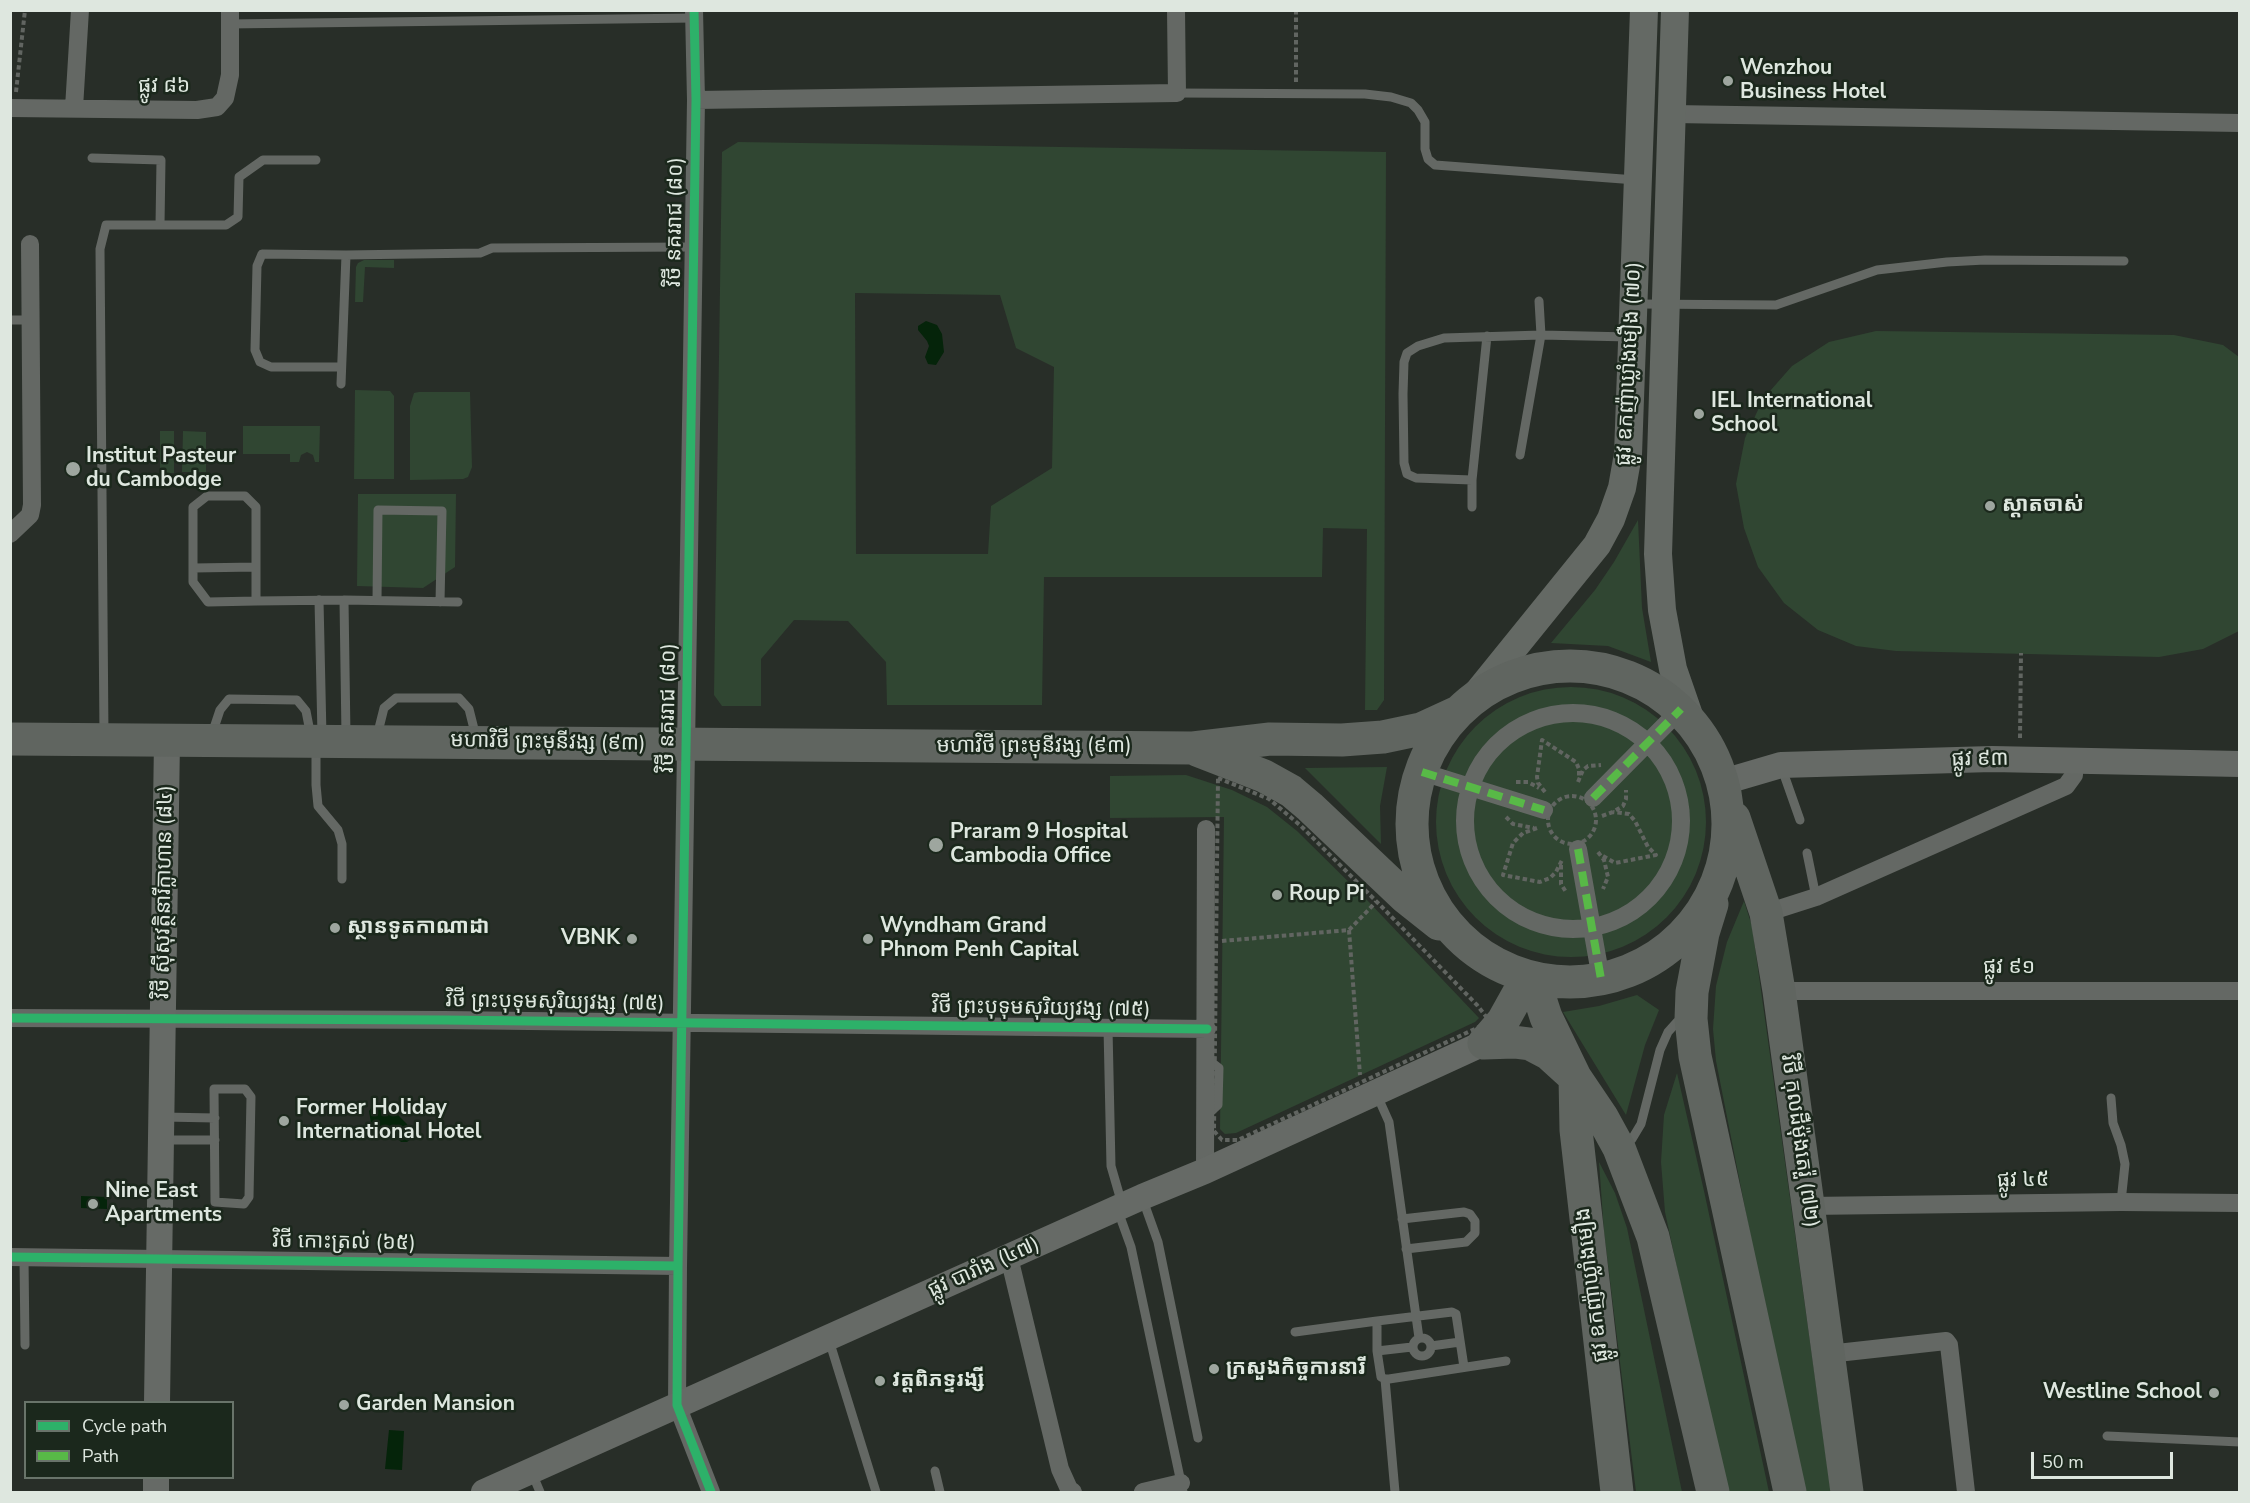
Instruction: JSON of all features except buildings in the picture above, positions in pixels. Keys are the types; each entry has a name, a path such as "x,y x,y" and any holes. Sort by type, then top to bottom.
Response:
{"highway":[{"path":"1717,886 1693,923 1678,938 1642,963 1601,979 1579,983 1531,979 1499,969 1479,958 1459,940 1440,916 1431,898 1417,860 1413,830 1422,772 1444,729 1464,707 1499,682 1515,674 1550,665 1603,667 1620,671 1653,686 1686,715 1710,752 1724,789 1729,821 1728,842 1717,886 1703,933 1696,969 1691,1019 1695,1056 1790,1491"},
{"name":"មហាវិថី ព្រះមុនីវង្ស (៩៣)","path":"10,740 1193,748 1270,739 1342,740 1383,737 1421,729 1464,707"},
{"name":"មហាវិថី ព្រះមុនីវង្ស (៩៣)","path":"1193,748 1264,776 1291,790 1405,897 1459,940"},
{"name":"វិថី កុលដឺម៉ុងតេរ៉ួ (៧២)","path":"1724,789 1766,913 1779,991 1846,1492"},
{"path":"1486,1031 1503,1021 1531,979"},
{"path":"1531,979 1546,1017 1575,1077 1602,1117 1619,1148 1653,1237 1713,1492"},
{"path":"1486,1031 1514,1042 1530,1044 1548,1054 1575,1077"},
{"name":"ផ្លូវ ឧកញ៉ាឃ្លាំងមឿង","path":"1575,1077 1576,1130 1617,1492"}],"main road":[{"name":"ផ្លូវ ឧកញ៉ាឃ្លាំងមឿង (៧០)","path":"1464,707 1597,545 1611,519 1622,488 1628,454 1644,10"},
{"name":"ផ្លូវ ឧកញ៉ាឃ្លាំងមឿង (៧០)","path":"1675,10 1658,555 1662,610 1673,669 1686,715"},
{"path":"1632,337 1664,338"}],"street":[{"path":"74,108 80,10"},
{"path":"696,99 1177,93 1176,10"},
{"name":"វិថី នគររាជ (៨០)","path":"677,1405 696,99 694,14"},
{"name":"ផ្លូវ ៨៦","path":"12,108 197,110 217,107 225,98 230,75 229,17"},
{"path":"1673,114 2240,123"},
{"path":"10,534 30,515 32,505 30,244"},
{"path":"1560,713 1584,713 1607,718 1629,728 1648,742 1663,761 1674,782 1680,805 1681,828 1677,852 1667,874 1654,893 1636,909 1616,921 1592,928 1571,930 1548,927 1508,908 1491,892 1478,873 1465,829 1470,787 1482,763 1497,744 1516,729 1537,719 1560,713"},
{"path":"1593,798 1648,742 1686,715"},
{"name":"វិថី ស៊ីសុវត្ថិនារីក្លាហាន (៨៤)","path":"157,1401 167,741"},
{"name":"ផ្លូវ ៩៣","path":"1724,789 1781,765 2019,760 2240,764"},
{"path":"1766,913 1816,897 2066,786 2074,776 2074,761"},
{"path":"1422,772 1470,787 1545,802"},
{"path":"1205,1171 1206,829"},
{"path":"1571,853 1592,928 1601,979"},
{"name":"ផ្លូវ ៩១","path":"1779,991 2240,991"},
{"name":"វិថី ព្រះបុទុមសុរិយ្យវង្ស (៧៥)","path":"10,1018 683,1022 1207,1029"},
{"name":"ផ្លូវ បារាំង (៤៧)","path":"484,1492 536,1482 677,1405 1205,1171 1368,1087 1486,1031"},
{"name":"ផ្លូវ ៤៥","path":"1808,1206 2121,1202 2240,1203"},
{"path":"1010,1257 1060,1469 1071,1491 1050,1492"},
{"name":"វិថី កោះត្រល់ (៦៥)","path":"17,1258 678,1266"},
{"path":"1828,1354 1946,1341 1949,1345 1966,1492"},
{"path":"677,1405 711,1492"},
{"path":"1143,1492 1182,1488"}],"lane":[{"path":"229,17 694,14"},
{"path":"1177,93 1365,94 1391,97 1411,103 1425,122 1425,149 1428,159 1435,165 1638,180"},
{"path":"92,158 161,160 160,225"},
{"path":"104,740 100,249 106,225 226,225 238,217 239,177 262,160 316,160"},
{"path":"341,367 272,367 260,362 255,351 257,266 262,254 480,253 492,248 694,247"},
{"path":"341,384 346,255"},
{"path":"1634,304 1776,305 1877,270 1947,262 2124,261"},
{"path":"1520,455 1540,335 1539,301"},
{"path":"10,320 30,320"},
{"path":"1472,480 1416,478 1407,474 1404,463 1404,362 1407,353 1418,346 1443,338 1540,335 1632,337"},
{"path":"1472,507 1472,480 1487,336"},
{"path":"256,602 256,507 245,496 207,496 193,507 193,582 208,602 256,602 319,600 458,602"},
{"path":"377,600 378,510 442,511 440,602"},
{"path":"194,568 256,567"},
{"path":"319,600 334,742"},
{"path":"342,879 342,844 338,830 318,806 316,785 334,742 344,600"},
{"path":"334,742 396,698 459,698 469,709 477,742"},
{"path":"1781,765 1800,820"},
{"path":"1807,853 1816,897"},
{"path":"1619,1148 1632,1139 1641,1124 1660,1050 1668,1032 1677,1022 1691,1019"},
{"path":"1108,1028 1111,1166 1127,1204 1158,1242 1198,1438"},
{"path":"1368,1087 1389,1122 1419,1338"},
{"path":"214,1089 245,1089 250,1096 249,1197 244,1204 215,1202 215,1140 214,1089"},
{"path":"2111,1098 2113,1124 2125,1164 2121,1202"},
{"path":"161,1128 215,1118"},
{"path":"161,1128 215,1140"},
{"path":"1127,1204 1131,1247 1182,1488"},
{"path":"1402,1218 1464,1212 1470,1214 1475,1221 1475,1233 1466,1242 1406,1249"},
{"path":"17,1258 25,1345"},
{"path":"1295,1332 1452,1312 1456,1314 1464,1367"},
{"path":"1377,1321 1377,1351 1381,1377 1385,1379 1395,1492"},
{"path":"828,1338 876,1492"},
{"path":"1419,1338 1428,1340 1431,1346 1429,1353 1423,1356 1416,1354 1412,1347 1414,1341 1419,1338"},
{"path":"1431,1346 1460,1342"},
{"path":"1377,1351 1412,1347"},
{"path":"1423,1356 1425,1373"},
{"path":"1385,1379 1506,1361"},
{"path":"2107,1436 2240,1442"},
{"path":"935,1471 940,1492"}],"path":[{"path":"12,108 25,10"},
{"path":"1296,10 1296,93"},
{"path":"2019,760 2021,653"},
{"path":"1545,802 1538,783 1542,740 1576,762 1580,769 1578,782"},
{"path":"1222,1140 1214,1131 1218,778 1269,799 1301,826 1477,1005 1486,1031"},
{"path":"1575,795 1590,802 1597,818 1594,832 1588,839 1572,844 1557,839 1551,832 1548,818 1554,804 1566,796 1575,795"},
{"path":"1598,851 1605,859 1615,863 1656,855 1648,847 1635,820 1629,814 1613,812 1602,816"},
{"path":"1534,829 1518,837 1513,843 1503,875 1540,882 1550,878 1571,853"},
{"path":"1217,941 1348,930 1377,902"},
{"path":"1348,930 1368,1087"}],"shaded area":[{"path":"738,142 1386,152 1384,700 1377,710 1365,710 1367,529 1323,528 1322,577 1044,577 1042,705 887,705 886,662 848,621 794,620 761,659 761,706 722,706 714,695 722,152","holes":["855,293 1000,295 1016,348 1054,367 1052,468 991,506 988,554 856,554"]},
{"path":"364,260 394,260 394,268 365,267 363,302 355,302 356,267"},
{"path":"926,321 937,325 942,334 944,352 936,365 928,364 925,357 929,346 918,330 918,326"},
{"name":"ស្ដាតចាស់","path":"1876,331 2174,335 2223,345 2239,357 2239,631 2203,649 2159,657 1896,651 1856,646 1818,630 1784,603 1758,567 1744,528 1736,484 1745,438 1763,399 1792,366 1829,342"},
{"path":"355,390 390,391 394,396 394,479 354,479"},
{"path":"470,392 472,467 468,477 410,480 410,406 414,393"},
{"path":"243,426 320,426 319,462 315,462 313,455 307,452 301,455 299,462 290,462 290,454 243,454"},
{"path":"160,431 174,431 174,473 160,473"},
{"path":"183,431 206,432 206,472 182,472"},
{"path":"358,494 456,494 455,567 423,588 357,586"},
{"path":"1638,520 1642,608 1651,662 1608,646 1551,643 1595,590"},
{"path":"1571,687 1597,690 1623,697 1657,718 1675,736 1696,770 1703,796 1706,822 1703,848 1696,874 1675,908 1657,926 1623,947 1597,954 1571,957 1545,954 1519,947 1485,926 1467,908 1446,874 1439,848 1436,822 1439,796 1446,770 1467,736 1485,718 1519,697 1545,690"},
{"path":"1387,767 1380,806 1381,844 1305,768"},
{"path":"1186,775 1232,790 1267,807 1297,831 1367,900 1479,1018 1475,1022 1236,1133 1225,1134 1220,1129 1224,817 1110,818 1110,776"},
{"path":"1744,901 1752,926 1831,1492 1801,1492 1716,1061 1713,1029 1716,986 1727,942"},
{"path":"1637,995 1659,1010 1645,1045 1626,1115 1563,1012 1599,1006"},
{"path":"1677,1073 1769,1492 1725,1492 1665,1212 1661,1162 1664,1115"},
{"path":"377,1105 387,1107 407,1124 411,1139 401,1142 390,1130 371,1123 369,1111"},
{"path":"1599,1162 1615,1193 1627,1228 1682,1492 1636,1492 1604,1232"},
{"path":"81,1196 107,1197 107,1209 81,1208"},
{"path":"389,1430 404,1431 402,1470 385,1469"}],"marked path":[{"path":"1593,798 1681,709"},
{"path":"1422,772 1544,810"},
{"path":"1578,849 1601,979"}],"cycle path":[{"path":"694,10 696,100 677,1405 711,1492"},
{"path":"10,1018 444,1020 1207,1029"},
{"path":"10,1257 678,1266"}],"place":[{"name":"Wenzhou Business Hotel","path":"1728,81"},
{"name":"IEL International School","path":"1699,414"},
{"name":"Institut Pasteur du Cambodge","path":"73,469"},
{"name":"ស្ដាតចាស់","path":"1990,506"},
{"name":"Praram 9 Hospital Cambodia Office","path":"936,845"},
{"name":"Roup Pi","path":"1277,895"},
{"name":"ស្ថានទូតកាណាដា","path":"335,928"},
{"name":"VBNK","path":"632,939"},
{"name":"Wyndham Grand Phnom Penh Capital","path":"868,939"},
{"name":"Former Holiday International Hotel","path":"284,1121"},
{"name":"Nine East Apartments","path":"93,1204"},
{"name":"ក្រសួងកិច្ចការនារី","path":"1214,1369"},
{"name":"វត្តពិភទ្ទរង្សី","path":"880,1381"},
{"name":"Westline School","path":"2214,1393"},
{"name":"Garden Mansion","path":"344,1405"}]}
